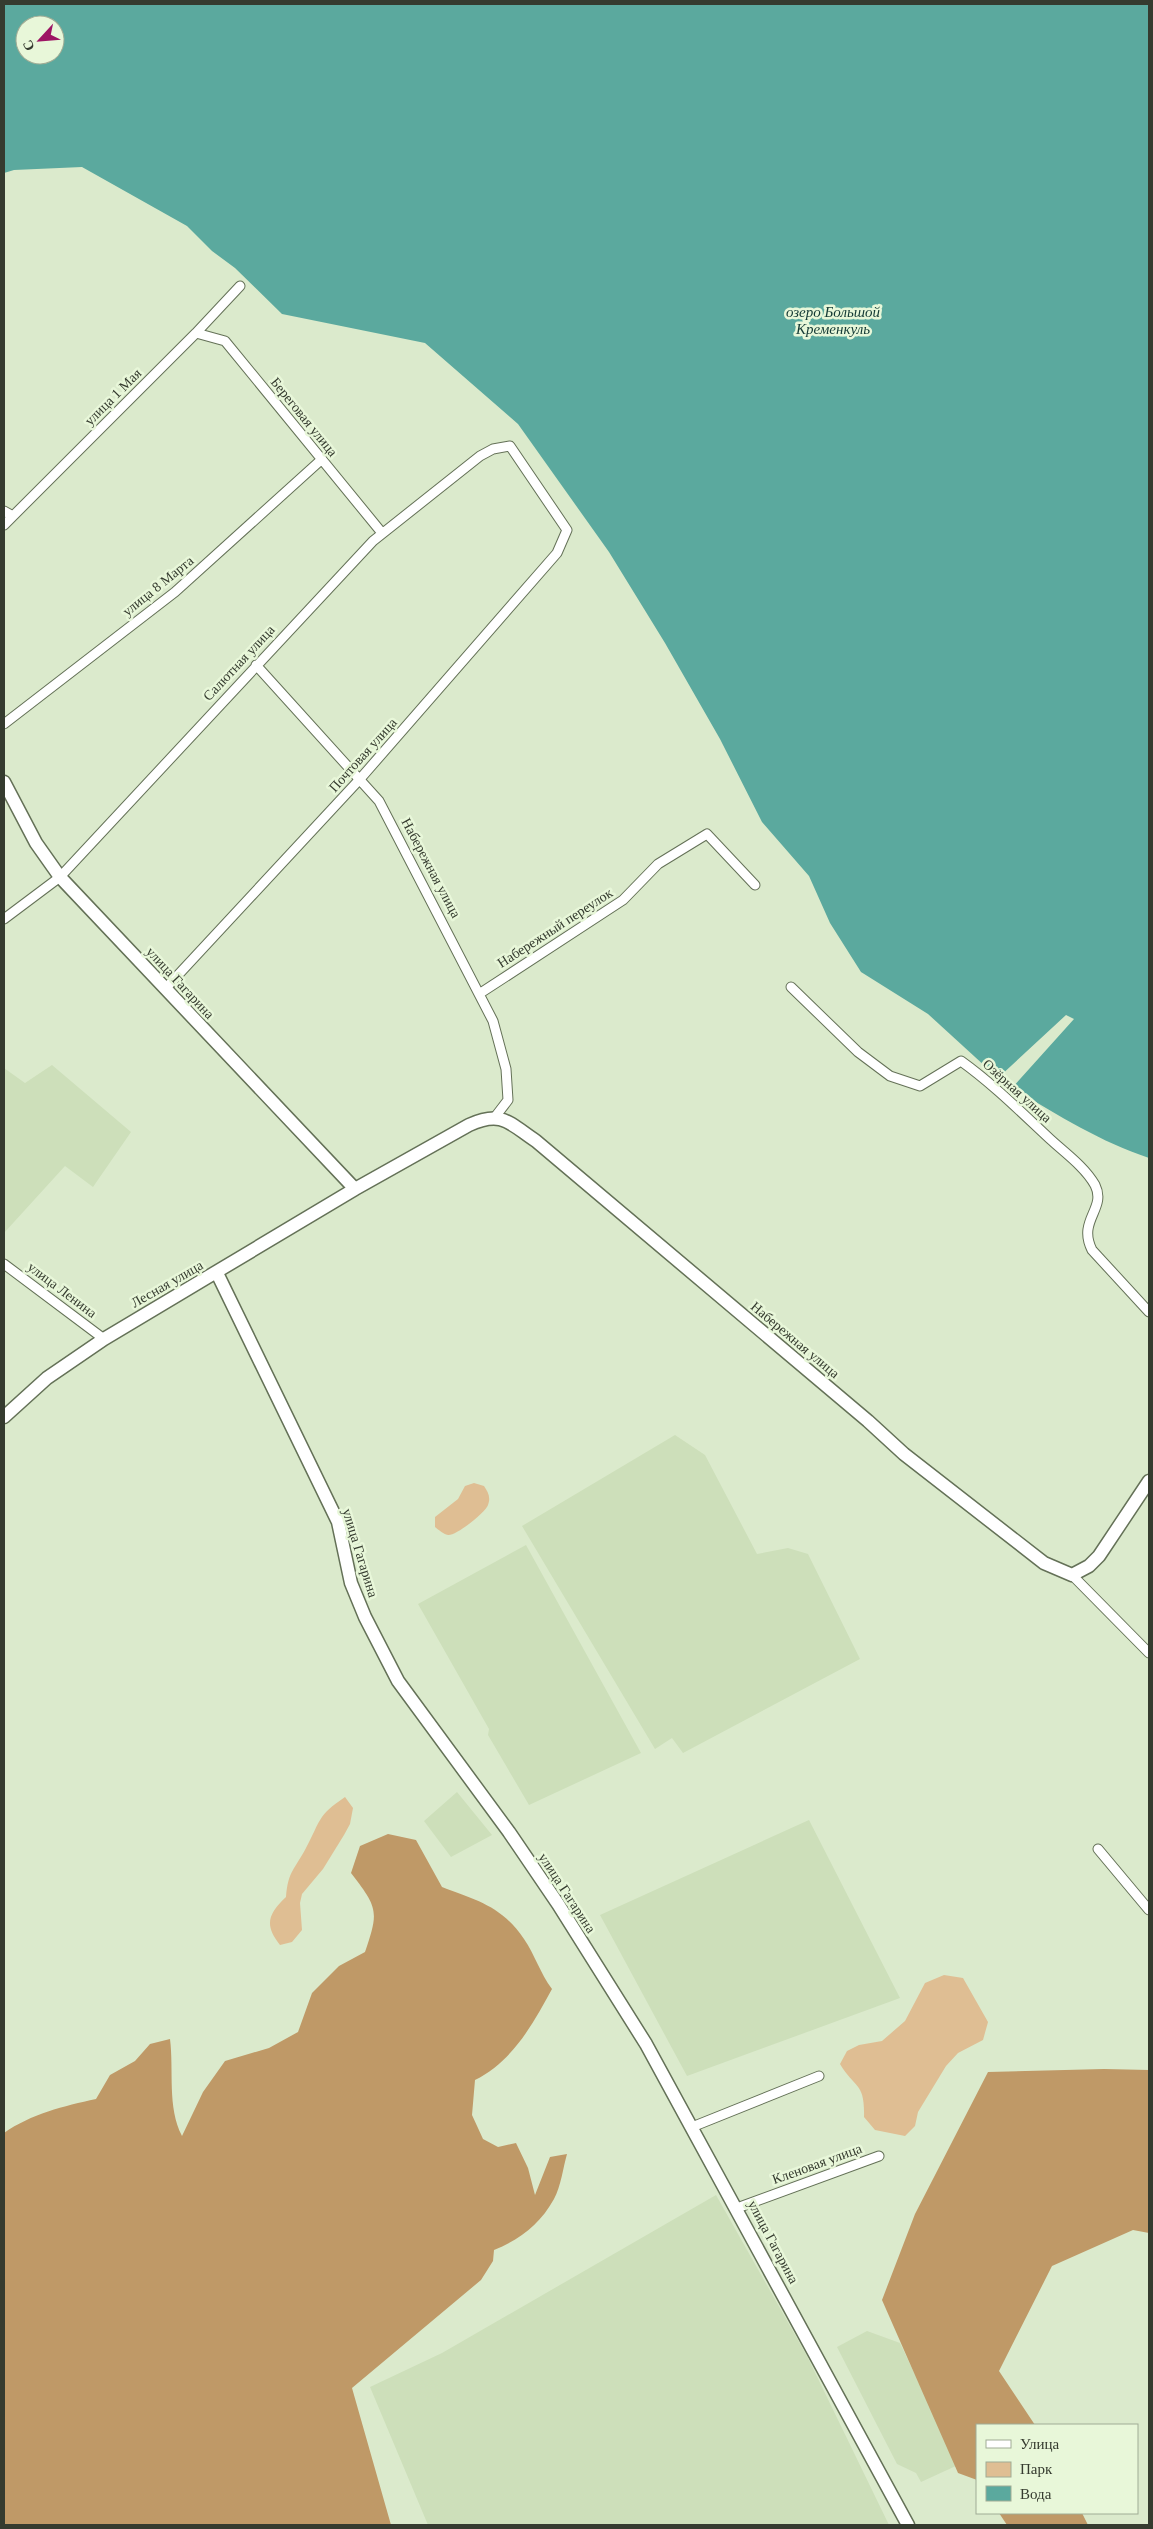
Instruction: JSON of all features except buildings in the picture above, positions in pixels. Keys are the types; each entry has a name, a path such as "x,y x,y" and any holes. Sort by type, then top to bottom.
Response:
{"street":[{"name":"улица 1 Мая","path":"4,525 196,333 240,286"},
{"name":"Береговая улица","path":"196,333 225,341 382,533"},
{"name":"Салютная улица","path":"4,919 60,877 256,665 382,533 480,456 494,449 510,446 567,530"},
{"name":"улица 8 Марта","path":"4,724 175,592 321,460"},
{"path":"4,511 13,516"},
{"name":"Почтовая улица","path":"165,989 360,779 557,553 567,530"},
{"name":"Набережная улица","path":"256,665 379,801 493,1021 506,1069 508,1100 495,1117 508,1122 536,1142 868,1421 904,1454 1044,1563 1076,1573"},
{"name":"улица Гагарина","path":"4,782 36,843 60,877 355,1189"},
{"name":"Набережный переулок","path":"479,994 623,900 658,864 707,834 755,885"},
{"name":"Озёрная улица","path":"791,987 858,1052 890,1076 920,1086 961,1061 981,1075 1081,1168 1095,1186 1096,1206 1086,1229 1086,1238 1092,1250 1149,1312"},
{"path":"355,1189 470,1125 484,1118 495,1117"},
{"name":"Лесная улица","path":"4,1417 47,1378 104,1339 355,1189"},
{"name":"улица Ленина","path":"4,1264 104,1339"},
{"name":"улица Гагарина","path":"217,1273 338,1522 351,1583 365,1617 398,1681 509,1832 558,1904 646,2044 908,2525"},
{"path":"1149,1481 1099,1556 1076,1573 1149,1653"},
{"path":"1098,1848 1149,1910"},
{"path":"692,2126 819,2076"},
{"name":"Кленовая улица","path":"737,2208 879,2156"}],"shaded area":[{"path":"52,1065 131,1132 93,1187 65,1166 4,1233 4,1068 25,1083"},
{"path":"675,1435 705,1455 757,1554 788,1548 808,1554 860,1659 683,1753 672,1738 655,1749 522,1526"},
{"path":"526,1545 641,1753 529,1805 488,1735 489,1729 418,1604"},
{"path":"457,1792 492,1835 451,1857 424,1821"},
{"path":"809,1820 900,1998 687,2076 600,1915"},
{"path":"388,1834 416,1840 442,1887 477,1900 497,1911 516,1928 528,1945 552,1989 529,2028 511,2053 475,2080 472,2115 483,2139 498,2147 516,2143 528,2168 535,2195 550,2157 567,2154 556,2194 543,2216 521,2236 494,2250 493,2261 481,2280 352,2388 391,2525 4,2525 4,2133 14,2126 37,2116 96,2099 110,2075 135,2061 150,2044 170,2039 174,2113 182,2136 203,2092 225,2061 269,2048 298,2032 312,1993 339,1966 365,1952 373,1927 373,1910 367,1894 351,1873 360,1846"},
{"path":"1104,2069 1149,2070 1149,2233 1133,2230 1052,2266 999,2371 1034,2424 976,2424 976,2480 958,2473 882,2300 915,2214 988,2072"},
{"path":"716,2195 807,2356 889,2525 428,2525 370,2387 442,2353"},
{"path":"867,2331 900,2343 958,2465 921,2482 916,2473 897,2464 837,2347"},
{"path":"1000,2514 1082,2514 1088,2525 1007,2525"}],"green space":[{"path":"474,1483 484,1486 489,1497 488,1505 482,1513 457,1532 448,1535 443,1533 435,1527 435,1517 458,1499 465,1486"},
{"path":"345,1797 353,1808 350,1824 323,1869 302,1894 300,1903 302,1930 292,1942 280,1945 270,1926 272,1914 286,1897 290,1876 324,1814"},
{"path":"944,1975 963,1978 988,2022 983,2040 958,2053 946,2066 918,2112 915,2126 905,2136 875,2130 864,2117 861,2091 840,2064 847,2051 859,2045 882,2041 905,2021 925,1983"}],"water":[{"name":"озеро Большой Кременкуль","path":"4,4 1149,4 1149,1158 1096,1136 1012,1088 1074,1019 1066,1015 998,1078 928,1014 861,972 830,923 809,876 762,822 720,739 665,643 609,552 518,424 425,343 282,314 235,268 212,251 187,226 82,167 14,170 4,173"}]}
